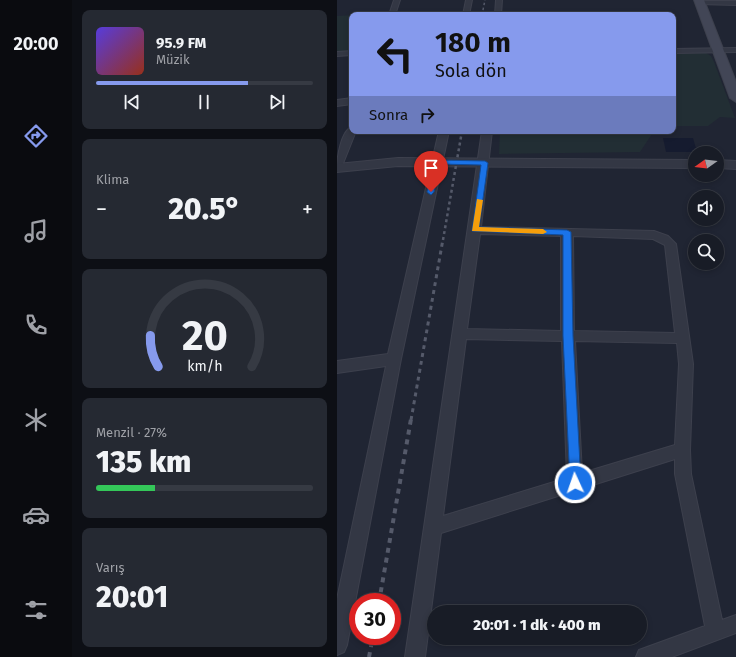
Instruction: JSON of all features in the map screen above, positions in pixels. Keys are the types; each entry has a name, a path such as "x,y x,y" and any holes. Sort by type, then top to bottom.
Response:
{"main road":[{"path":"700,2 736,98"}],"street":[{"path":"393,12 397,0"},
{"path":"467,12 469,0"},
{"path":"498,12 499,0"},
{"path":"700,2 736,3"},
{"path":"676,51 736,50"},
{"path":"337,54 349,53"},
{"path":"337,103 349,101"},
{"path":"350,134 337,167 398,162 688,164"},
{"path":"337,645 394,359 443,134"},
{"path":"415,657 485,163 487,134"},
{"path":"724,164 736,165"},
{"path":"475,230 654,235 664,239 670,244 686,364 682,450 683,474 715,631"},
{"path":"567,232 568,336 575,483"},
{"path":"461,334 682,338"},
{"path":"337,367 394,359"},
{"path":"434,527 682,450"},
{"path":"646,657 736,624"}],"shaded area":[{"path":"349,15 349,50 337,52 337,16"},
{"path":"706,53 711,56 735,118 720,117 708,126 676,126 676,54"},
{"path":"500,134 652,134 640,152 499,154"}],"water":[{"path":"663,138 693,138 695,146 688,146 688,152 666,152"}],"railway":[{"path":"483,12 485,0"},
{"path":"443,240 461,134"},
{"path":"411,420 443,239"},
{"path":"381,593 411,419"},
{"path":"369,657 371,645"}],"slow traffic":[{"path":"479,200 475,230 543,232"}],"route":[{"path":"431,192 437,162 485,163 475,230 567,232 568,336 575,483"}]}
